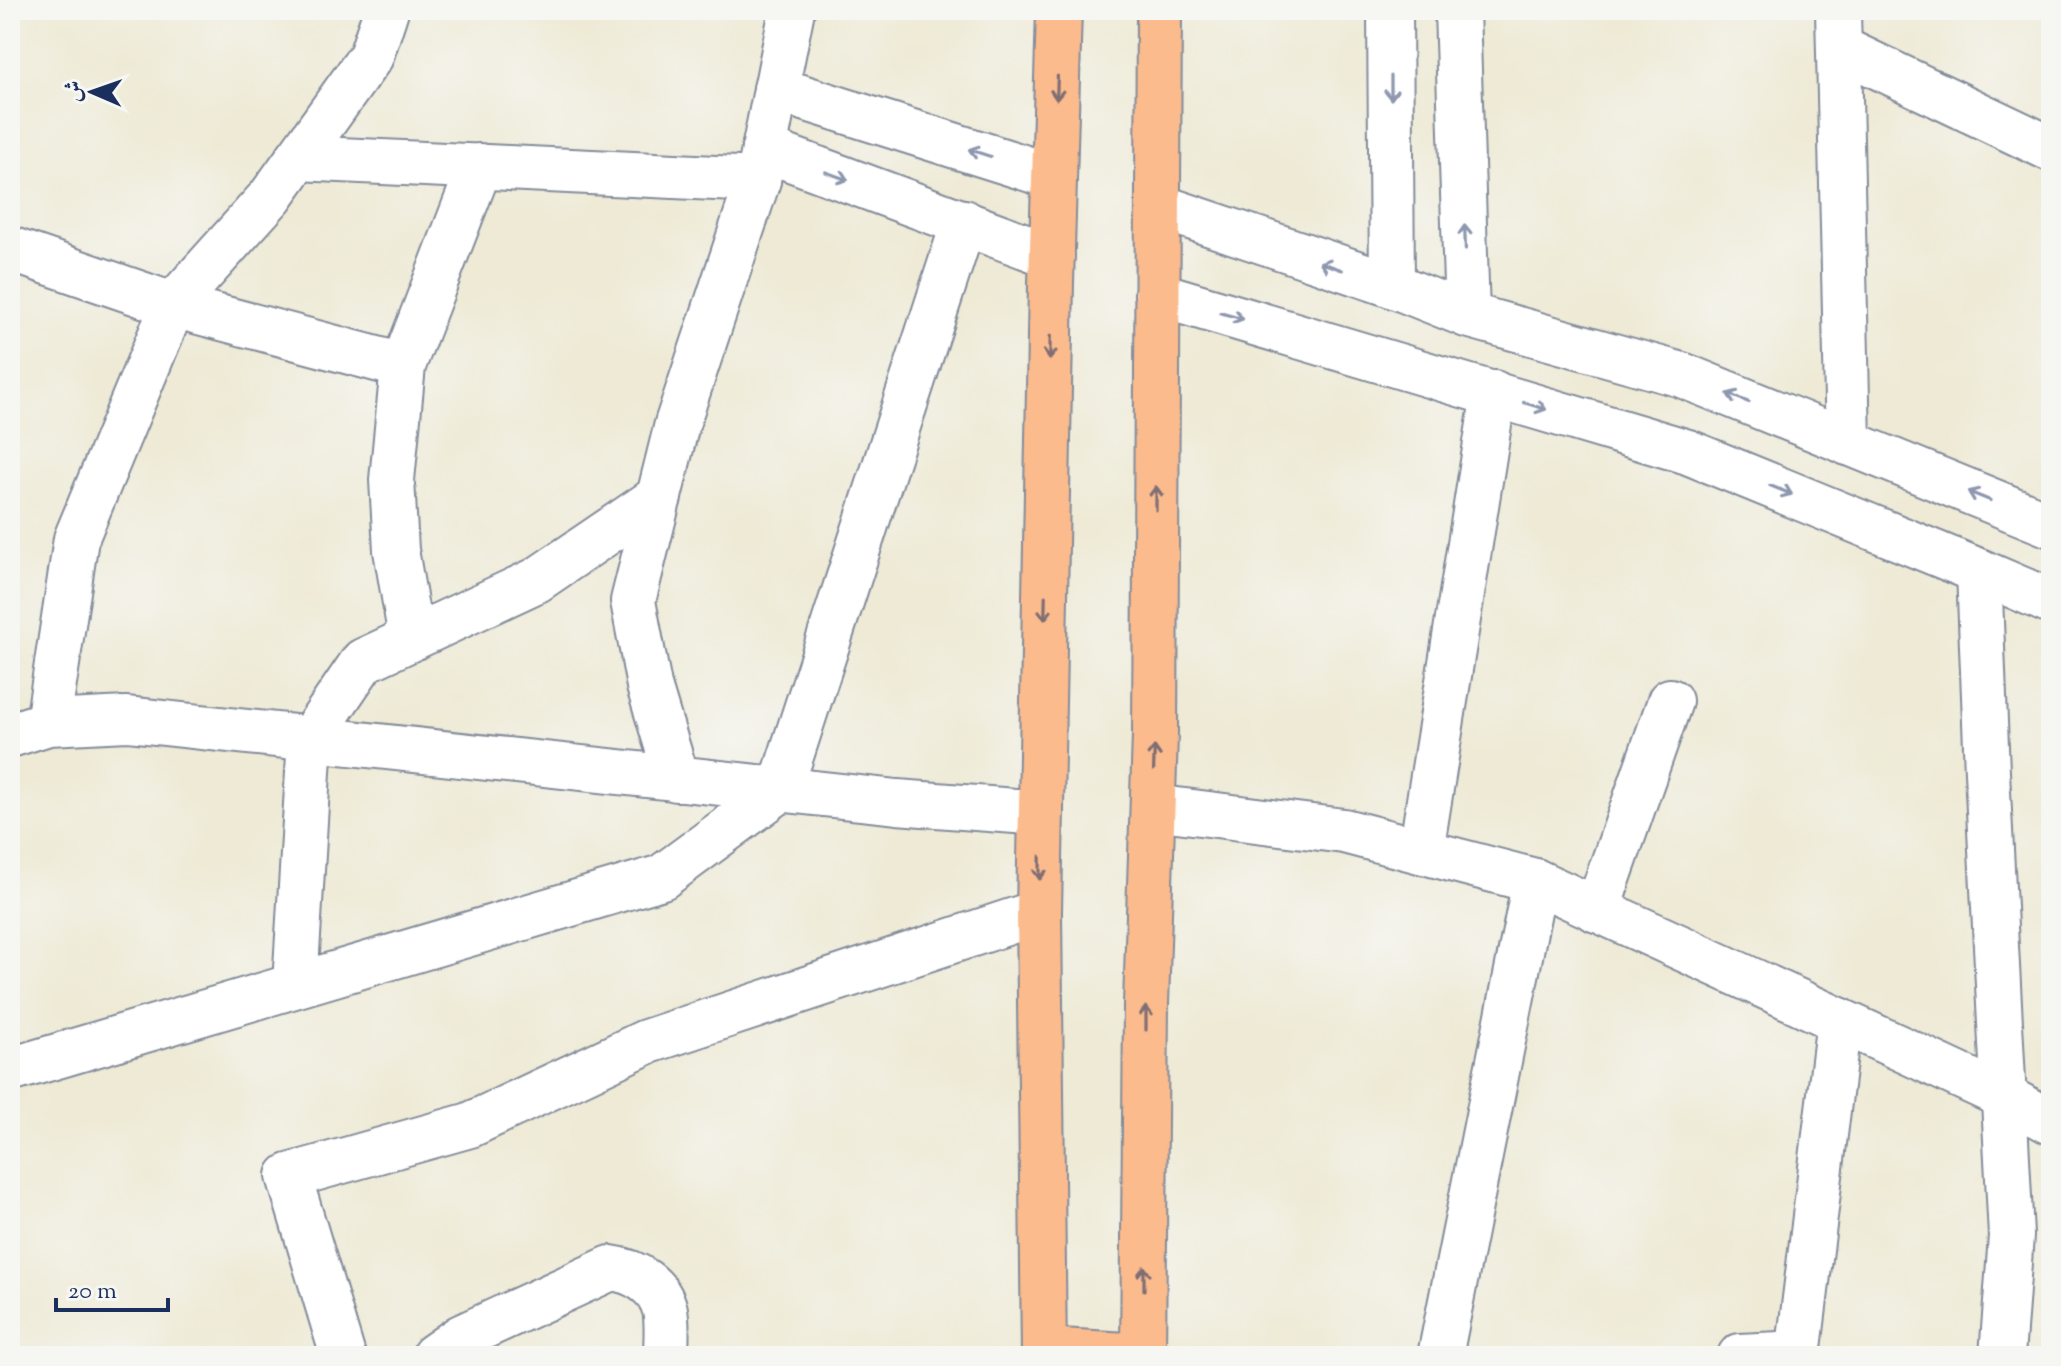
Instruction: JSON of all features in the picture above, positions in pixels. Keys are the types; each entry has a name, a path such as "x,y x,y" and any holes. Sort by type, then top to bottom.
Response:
{"main road":[{"path":"1059,10 1039,912 1044,1353 1143,1356 1146,1004 1155,719 1159,10"}],"street":[{"path":"386,10 371,56 271,196 173,305 76,539 29,729 127,719 780,790 1041,813"},
{"path":"677,779 649,686 633,601 677,424 761,164 792,10"},
{"path":"1390,10 1392,285"},
{"path":"1457,10 1467,315"},
{"path":"1839,29 1848,443"},
{"path":"1839,29 2051,149"},
{"path":"776,89 1054,177"},
{"path":"298,158 480,166 761,164 964,222 1052,256"},
{"path":"411,638 396,550 392,480 403,366 480,166"},
{"path":"1158,206 1392,285 1467,315 1682,375 2051,525"},
{"path":"11,1068 662,877 780,790 964,222"},
{"path":"10,249 173,305 403,366"},
{"path":"1157,294 1688,452 2051,602"},
{"path":"1421,851 1494,393"},
{"path":"295,985 310,739 363,661 537,580 659,497"},
{"path":"1979,571 2011,1236 2002,1356"},
{"path":"1597,910 1670,701"},
{"path":"1153,807 1344,831 1535,881 2003,1096 2051,1122"},
{"path":"1440,1356 1535,881"},
{"path":"343,1356 289,1176 470,1125 646,1042 1039,912"},
{"path":"1740,1356 1798,1354 1839,1020"},
{"path":"434,1356 461,1337 611,1268 628,1270 641,1277 656,1292 665,1310 666,1356"}]}
